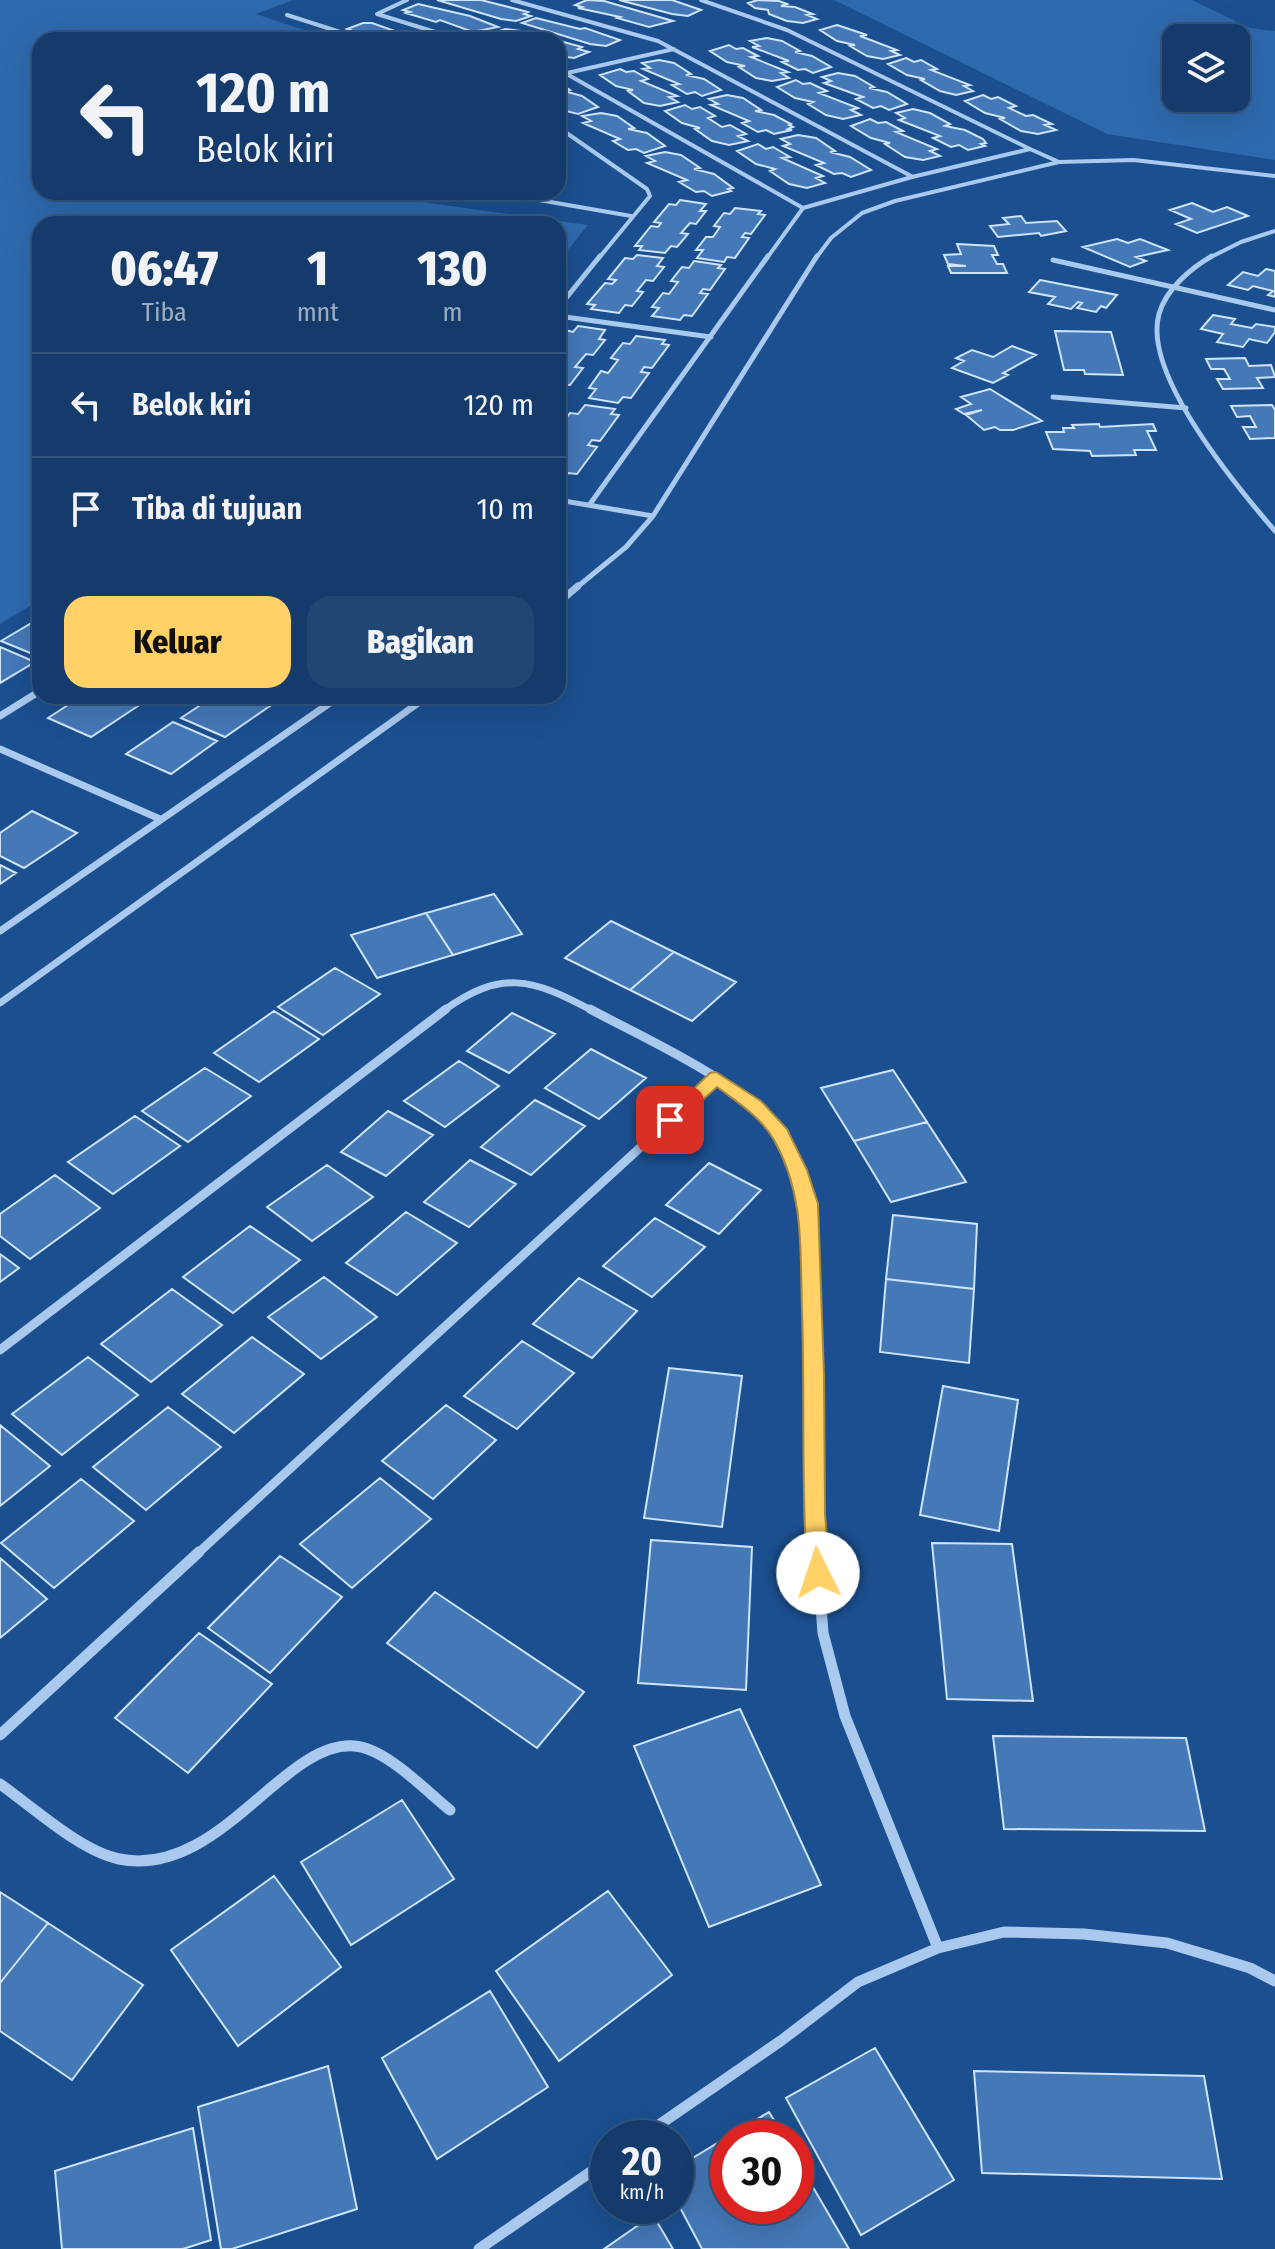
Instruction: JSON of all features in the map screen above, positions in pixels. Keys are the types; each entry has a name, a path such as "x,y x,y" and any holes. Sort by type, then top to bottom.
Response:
{"street":[{"path":"407,0 385,7 377,14 435,32"},
{"path":"512,0 640,35 675,49 912,177"},
{"path":"701,0 787,30 1059,162"},
{"path":"287,15 340,32"},
{"path":"566,73 675,49"},
{"path":"566,73 803,208"},
{"path":"566,133 647,189 650,196 566,298"},
{"path":"590,504 803,208 912,177 1030,149"},
{"path":"566,597 615,557 653,516 817,256 845,224 862,213 895,201 1059,162 1087,159 1134,160 1275,176"},
{"path":"539,200 631,216"},
{"path":"1275,231 1239,242 1210,257 1175,289 1159,315 1158,336 1164,361 1186,408 1216,459 1275,531"},
{"path":"1053,260 1275,310"},
{"path":"566,317 711,337"},
{"path":"1053,397 1186,408"},
{"path":"566,501 653,516"},
{"path":"0,716 32,696"},
{"path":"0,931 328,704"},
{"path":"0,1003 417,704"},
{"path":"0,749 160,819"},
{"path":"0,1350 417,1030 464,996 484,986 504,981 523,983 578,1003 716,1078 754,1106 781,1134 798,1170 809,1204 814,1514 823,1633 845,1716 938,1948"},
{"path":"0,1735 716,1078"},
{"path":"0,1784 98,1851 120,1859 148,1860 176,1854 216,1834 317,1755 339,1746 356,1746 379,1756 450,1810"},
{"path":"666,2120 782,2040 858,1982 938,1948 1004,1932 1084,1934 1167,1943 1250,1968 1275,1981"},
{"path":"479,2249 590,2172"}],"shaded area":[{"path":"0,0 293,0 256,14 310,32 32,32 32,200 408,200 523,216 32,216 32,605 0,624"},
{"path":"834,0 1192,0 1242,24 1162,24 1162,112 1250,112 1250,28 1275,31 1275,160 1107,134"},
{"path":"566,222 588,225 566,252"}],"building":[{"path":"437,0 481,0 528,12 524,14 531,16 516,21 501,19"},
{"path":"587,0 604,1 673,21 649,27 575,5"},
{"path":"619,0 672,0 701,10 688,16"},
{"path":"779,1 787,4 781,6 795,7 813,14 807,15 817,19 803,23 787,21 748,3"},
{"path":"418,4 470,16 498,27 473,32 403,10"},
{"path":"536,18 585,28 620,40 606,46 590,44 566,37 566,32 551,32 522,23"},
{"path":"372,23 398,32 355,32 347,29"},
{"path":"837,25 867,35 860,36 897,50 891,51 900,55 883,59 867,56 850,46 855,45 837,41 820,30"},
{"path":"505,29 524,32 496,32"},
{"path":"767,38 782,41 800,51 795,52 812,56 831,67 813,73 798,70 782,62 789,61 752,47 759,46 750,41"},
{"path":"566,43 589,52 574,58 566,57"},
{"path":"729,45 736,49 743,48 758,56 751,57 788,72 781,73 789,78 772,81 756,78 739,67 745,66 727,62 710,51"},
{"path":"906,58 914,62 921,60 937,69 931,70 970,85 964,86 973,91 956,95 940,91 921,80 925,79 907,75 888,64"},
{"path":"659,60 674,63 691,74 686,75 704,79 721,90 702,96 695,92 687,94 672,85 679,84 643,69 650,68 642,63"},
{"path":"620,69 634,71 648,79 641,81 677,96 669,97 678,102 660,106 644,103 628,91 633,90 616,86 600,75"},
{"path":"838,73 855,76 874,87 869,88 887,92 907,104 889,110 881,106 873,108 856,99 863,97 824,83 831,81 822,77"},
{"path":"796,80 827,91 819,93 858,108 851,110 861,115 843,119 826,115 808,104 813,102 795,98 777,87"},
{"path":"566,92 582,96 598,107 578,114 566,111"},
{"path":"727,95 743,98 761,110 755,111 774,115 791,124 793,127 788,129 792,130 774,134 766,130 758,132 742,123 749,121 711,105 718,104 709,99"},
{"path":"983,95 991,99 998,97 1016,106 1009,108 1026,116 1033,115 1052,124 1045,125 1056,130 1038,134 1021,131 1000,119 1005,118 985,113 965,101"},
{"path":"685,105 692,109 700,107 715,116 708,118 722,127 730,125 746,134 738,136 748,141 729,145 712,141 695,129 700,128 682,123 665,111"},
{"path":"913,109 930,113 950,124 945,126 965,130 983,139 986,143 981,144 985,146 968,150 959,145 951,147 933,138 940,136 899,120 905,118 896,113"},
{"path":"601,113 617,116 634,128 628,129 647,133 665,146 644,153 636,149 628,150 613,141 620,139 583,123 591,121 582,116"},
{"path":"870,119 878,123 886,122 903,131 896,132 937,149 930,151 940,156 923,160 905,157 885,144 890,143 871,138 851,126"},
{"path":"798,135 816,138 835,151 830,152 850,157 871,170 851,177 834,174 816,165 824,163 783,146 790,144 781,139"},
{"path":"758,144 766,149 773,147 790,157 782,158 823,176 816,178 825,183 807,188 789,184 770,171 775,169 756,164 737,151"},
{"path":"665,152 681,155 700,168 694,169 714,174 733,188 712,196 704,191 696,192 679,182 687,180 647,163 655,161 646,156"},
{"path":"680,200 706,204 700,211 706,211 696,224 690,223 681,233 688,234 677,247 671,246 665,253 639,250 642,246 635,246 651,226 658,227 661,223 654,222 669,204 676,205"},
{"path":"1192,203 1213,212 1227,207 1248,216 1197,233 1176,224 1191,219 1170,210"},
{"path":"735,208 761,211 758,214 765,215 751,234 745,233 742,237 749,238 735,258 727,257 724,262 697,258 703,250 696,250 706,237 713,237 720,227 714,226 724,213 730,214"},
{"path":"1021,216 1026,223 1057,221 1066,231 1041,236 1039,233 998,237 990,226 1009,224 1003,218"},
{"path":"1117,239 1128,243 1140,239 1168,250 1136,257 1146,261 1130,267 1083,247"},
{"path":"957,244 994,246 998,255 992,255 997,264 1003,264 1007,273 951,273 948,266 966,266 948,264 944,255 961,254"},
{"path":"637,255 663,258 657,266 664,267 653,281 646,280 637,291 643,292 632,306 625,305 619,313 591,309 595,305 587,304 605,283 612,284 616,280 608,279 625,258 633,259"},
{"path":"694,261 721,265 718,268 725,269 710,290 703,289 700,293 708,294 692,316 684,315 680,320 652,316 659,308 652,307 663,293 669,294 678,282 671,281 682,267 689,268"},
{"path":"1266,269 1275,271 1275,297 1268,295 1273,291 1228,285 1243,272 1258,276"},
{"path":"1040,280 1117,295 1106,308 1101,306 1096,312 1077,308 1082,303 1078,302 1071,309 1048,304 1055,297 1029,292"},
{"path":"1213,315 1235,319 1231,324 1252,328 1256,324 1275,327 1275,332 1267,343 1249,339 1243,347 1217,342 1223,334 1201,329"},
{"path":"578,326 605,330 599,339 605,340 593,355 586,354 575,367 583,368 570,385 566,384 566,330 573,332"},
{"path":"1055,331 1111,332 1123,375 1064,370"},
{"path":"636,336 665,340 662,344 669,345 652,368 644,367 641,372 649,373 631,398 623,397 618,403 589,398 596,389 589,388 601,371 608,373 618,360 611,358 623,343 630,344"},
{"path":"1012,346 1036,355 1003,373 1008,375 993,383 952,368 964,361 956,358 972,350 993,357"},
{"path":"1245,358 1249,366 1271,365 1275,377 1257,378 1263,388 1223,389 1217,379 1230,379 1224,369 1211,369 1206,359"},
{"path":"990,389 1042,421 1013,430 995,427 984,430 966,415 982,410 964,414 956,409 971,404 961,397"},
{"path":"585,405 615,409 611,414 619,415 600,441 592,440 588,445 597,447 577,474 568,473 566,476 566,418 570,413 578,414"},
{"path":"1272,405 1275,410 1275,438 1250,439 1243,427 1256,427 1250,416 1237,417 1231,406"},
{"path":"1099,424 1100,427 1153,424 1156,431 1147,431 1156,450 1134,450 1136,455 1092,456 1090,451 1053,449 1046,432 1064,432 1063,428 1074,428 1072,425"},
{"path":"32,623 32,654 1,641"},
{"path":"0,647 32,661 32,664 0,683"},
{"path":"70,704 138,706 91,737 48,718"},
{"path":"202,704 270,706 225,737 181,718"},
{"path":"173,722 217,741 171,774 126,754"},
{"path":"32,811 77,833 24,868 0,856 0,833"},
{"path":"0,865 16,873 0,884"},
{"path":"494,894 522,934 453,955 426,913"},
{"path":"426,913 453,955 377,978 351,935"},
{"path":"611,921 674,952 630,990 565,958"},
{"path":"674,952 736,982 692,1021 630,990"},
{"path":"335,968 380,994 323,1035 278,1007"},
{"path":"274,1011 319,1039 259,1082 214,1053"},
{"path":"512,1013 555,1034 509,1073 467,1051"},
{"path":"591,1049 646,1078 599,1119 545,1088"},
{"path":"459,1061 499,1086 445,1127 404,1101"},
{"path":"205,1068 251,1096 188,1142 142,1111"},
{"path":"893,1070 927,1122 854,1141 821,1088"},
{"path":"535,1100 585,1126 531,1175 481,1147"},
{"path":"388,1111 433,1135 386,1176 341,1152"},
{"path":"135,1116 180,1146 113,1194 68,1162"},
{"path":"927,1122 966,1182 891,1202 854,1141"},
{"path":"470,1160 516,1184 469,1227 424,1202"},
{"path":"709,1163 761,1190 719,1234 666,1205"},
{"path":"327,1165 373,1197 312,1241 267,1207"},
{"path":"55,1175 100,1208 30,1259 0,1236 0,1214"},
{"path":"406,1212 457,1243 397,1295 346,1263"},
{"path":"893,1215 977,1224 974,1289 886,1279"},
{"path":"655,1218 705,1247 652,1297 603,1266"},
{"path":"250,1226 300,1260 233,1313 183,1277"},
{"path":"0,1254 19,1268 0,1282"},
{"path":"324,1277 377,1317 321,1359 268,1317"},
{"path":"579,1278 637,1311 592,1358 533,1324"},
{"path":"886,1279 974,1289 969,1363 880,1352"},
{"path":"172,1289 222,1325 151,1382 101,1344"},
{"path":"252,1337 304,1374 234,1433 182,1394"},
{"path":"522,1341 574,1373 517,1429 464,1396"},
{"path":"88,1357 138,1395 62,1455 12,1414"},
{"path":"669,1368 742,1376 722,1527 644,1518"},
{"path":"943,1386 1018,1400 999,1531 920,1515"},
{"path":"446,1405 496,1440 433,1499 382,1461"},
{"path":"168,1407 221,1447 146,1510 93,1467"},
{"path":"0,1425 50,1466 0,1506"},
{"path":"380,1478 431,1519 352,1588 300,1544"},
{"path":"81,1479 134,1521 54,1588 1,1543"},
{"path":"651,1540 752,1547 746,1690 638,1683"},
{"path":"932,1543 1012,1544 1033,1701 947,1699"},
{"path":"280,1556 342,1597 270,1673 208,1628"},
{"path":"0,1558 47,1599 0,1638"},
{"path":"435,1592 584,1692 537,1748 387,1643"},
{"path":"199,1633 272,1684 188,1773 115,1718"},
{"path":"740,1709 821,1885 709,1927 634,1746"},
{"path":"993,1736 1186,1738 1205,1831 1004,1829"},
{"path":"402,1800 454,1879 351,1945 301,1862"},
{"path":"274,1876 341,1967 238,2046 171,1950"},
{"path":"608,1891 672,1975 559,2061 496,1971"},
{"path":"0,1892 48,1923 0,1983"},
{"path":"48,1923 143,1985 72,2080 0,2031 0,1983"},
{"path":"490,1991 548,2087 437,2159 382,2058"},
{"path":"875,2048 954,2180 861,2235 814,2149 814,2120 798,2120 786,2098"},
{"path":"328,2066 357,2209 232,2249 221,2249 198,2107"},
{"path":"974,2071 1204,2076 1222,2179 982,2173"},
{"path":"769,2112 774,2120 756,2120"},
{"path":"193,2128 211,2240 183,2249 62,2249 55,2171"},
{"path":"710,2148 710,2224 814,2224 814,2189 849,2249 702,2249 689,2224 694,2224 694,2157"},
{"path":"640,2224 658,2224 673,2249 604,2249"}],"route":[{"path":"670,1120 716,1078 754,1106 781,1134 798,1170 809,1204 814,1514 818,1573"}]}
